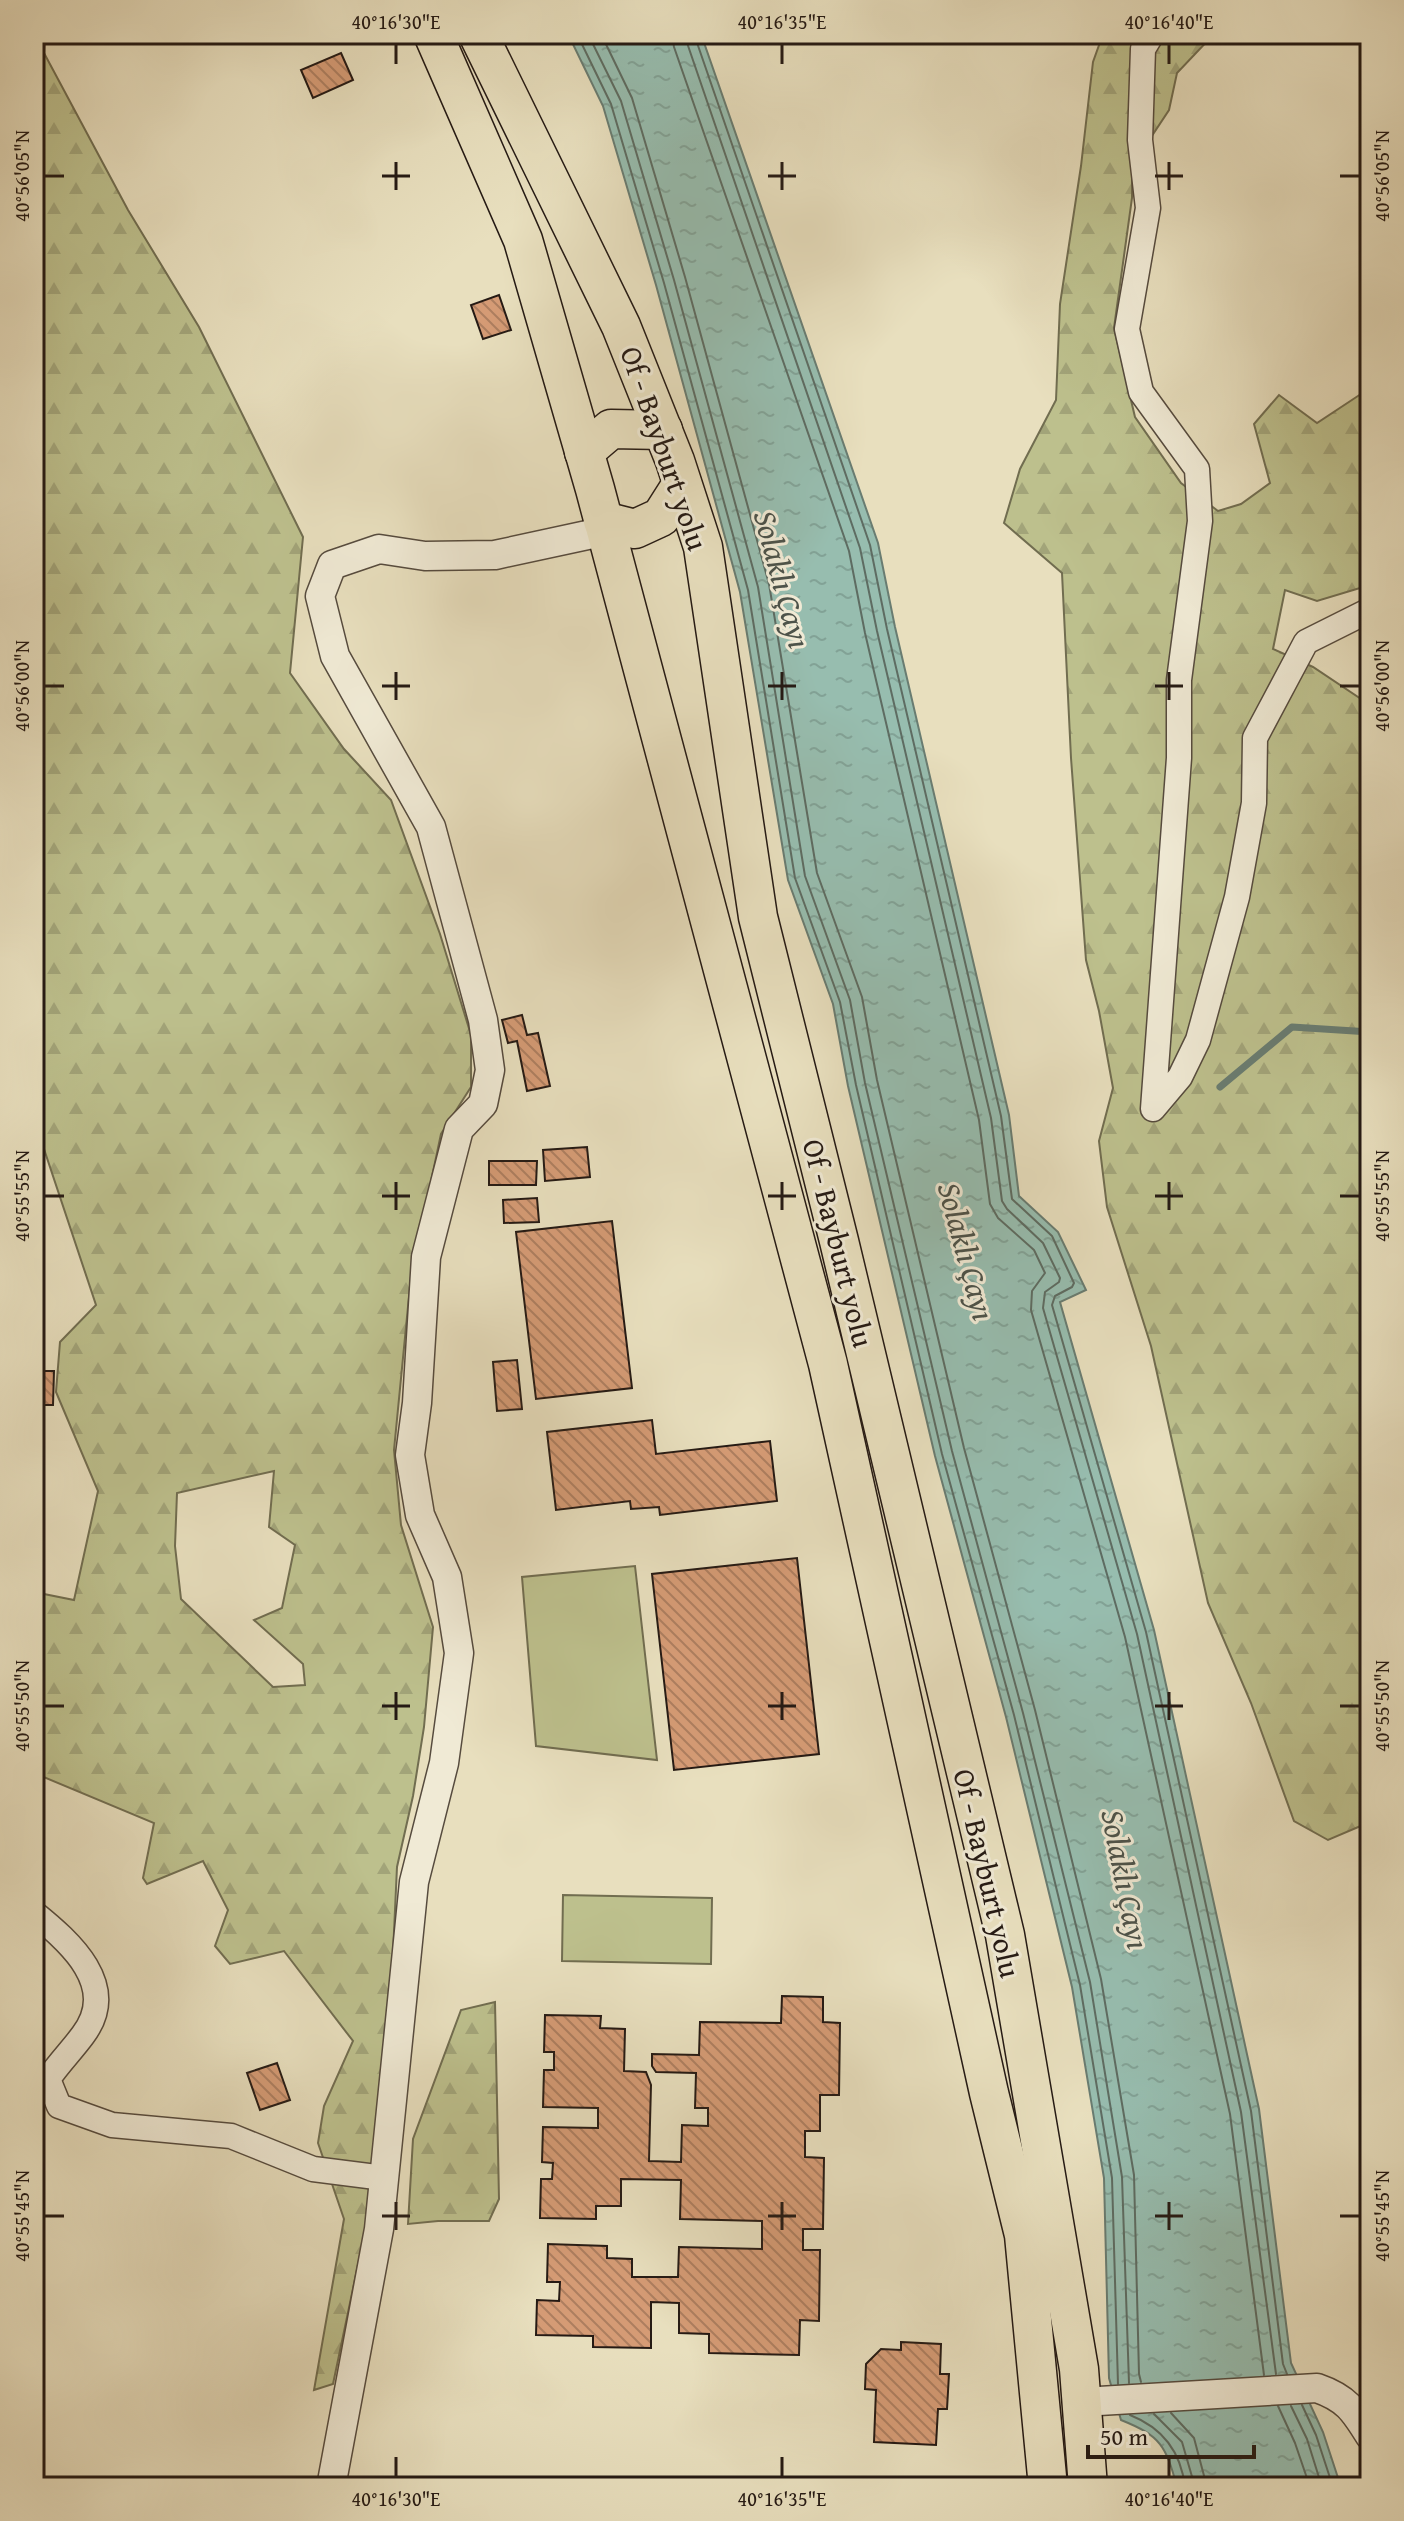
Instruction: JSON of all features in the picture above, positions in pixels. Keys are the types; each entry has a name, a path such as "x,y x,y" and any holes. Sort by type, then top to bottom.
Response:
{"highway":[{"name":"Of - Bayburt yolu","path":"433,34 523,240 605,526 828,1364 989,2093 1024,2235 1048,2487"},
{"name":"Of - Bayburt yolu","path":"478,34 621,326 663,430 703,547 758,917 843,1257 1005,1935 1079,2369 1091,2402 1088,2487"},
{"path":"584,452 611,429 663,430"},
{"path":"605,526 635,529 661,517 682,484"}],"street":[{"path":"1152,34 1143,49 1140,140 1148,208 1127,329 1141,392 1197,469 1200,521 1179,680 1179,758 1153,1109 1180,1077 1198,1040 1237,897 1254,803 1255,738 1306,642 1370,610"},
{"path":"331,2487 379,2229 414,1882 444,1763 459,1653 447,1577 420,1515 410,1455 417,1403 426,1257 459,1129 483,1104 490,1070 483,1020 431,827 335,656 320,596 332,565 379,549 425,556 495,555 605,526"},
{"path":"34,1913 66,1939 82,1957 94,1986 96,2012 84,2034 48,2079 59,2106 112,2125 231,2136 313,2169 384,2178"},
{"path":"1091,2402 1317,2388 1339,2395 1370,2436"}],"green space":[{"path":"34,34 45,34 44,53 128,210 199,327 303,537 290,673 344,749 391,800 440,934 471,1035 471,1087 441,1134 411,1276 394,1450 401,1525 433,1627 424,1727 397,1867 392,1975 368,2217 333,2384 314,2390 344,2219 318,2143 324,2106 353,2041 284,1951 230,1964 215,1946 228,1910 203,1861 147,1884 143,1878 154,1823 34,1773 34,1592 74,1600 98,1491 56,1392 60,1342 96,1305 34,1119","holes":["274,1471 269,1527 295,1545 282,1608 254,1620 303,1664 305,1685 273,1687 181,1599 175,1546 177,1493"]},
{"path":"1103,34 1214,34 1177,73 1169,110 1132,166 1132,198 1114,328 1135,417 1181,483 1218,511 1241,504 1270,483 1254,424 1279,395 1317,423 1370,388 1370,585 1317,601 1285,590 1273,649 1313,667 1370,705 1370,1822 1328,1840 1294,1821 1251,1703 1208,1603 1151,1346 1107,1207 1099,1141 1113,1088 1086,960 1071,758 1062,573 1004,523 1020,469 1056,400 1060,304 1093,62"},
{"path":"635,1566 657,1760 536,1746 522,1577"},
{"path":"563,1895 712,1898 711,1964 562,1961"},
{"path":"495,2002 499,2199 489,2221 408,2224 413,2139 461,2010"}],"water":[{"name":"Solaklı Çayı","path":"568,34 701,34 878,543 1009,1115 1019,1196 1058,1232 1086,1290 1060,1302 1154,1630 1259,2109 1291,2363 1323,2432 1341,2487 1177,2487 1160,2444 1145,2431 1121,2420 1109,2378 1104,2178 1072,1987 1006,1717 935,1456 848,1086 833,1004 788,880 740,592 656,285 603,106"}],"building":[{"path":"341,53 353,80 313,98 301,70"},
{"path":"499,295 511,330 483,339 471,305"},
{"path":"522,1015 527,1035 538,1033 550,1086 527,1091 517,1041 508,1043 502,1020"},
{"path":"587,1147 590,1177 545,1181 543,1150"},
{"path":"489,1161 537,1161 536,1185 489,1185"},
{"path":"537,1198 539,1222 504,1223 503,1200"},
{"path":"612,1221 632,1388 536,1399 516,1232"},
{"path":"517,1360 522,1409 497,1411 493,1362"},
{"path":"34,1371 54,1371 53,1405 34,1405"},
{"path":"652,1420 656,1454 770,1441 777,1501 660,1515 659,1507 631,1509 630,1501 556,1510 547,1432"},
{"path":"797,1558 819,1754 674,1770 652,1574"},
{"path":"782,1996 823,1997 823,2022 840,2023 839,2095 820,2095 820,2131 805,2131 805,2157 824,2158 823,2229 803,2229 803,2250 820,2250 819,2321 800,2320 799,2355 709,2353 709,2334 679,2333 679,2303 651,2302 651,2348 593,2347 593,2336 536,2335 537,2300 559,2301 560,2282 547,2282 548,2244 607,2246 607,2258 632,2259 632,2277 678,2277 679,2247 762,2249 762,2221 680,2219 681,2180 621,2179 621,2206 596,2206 596,2219 540,2218 541,2179 552,2179 553,2163 542,2162 543,2127 598,2128 598,2108 543,2107 544,2070 554,2070 554,2052 544,2052 545,2015 601,2016 600,2028 625,2029 624,2071 646,2072 651,2085 649,2161 681,2162 682,2125 708,2126 708,2108 695,2108 696,2073 656,2072 652,2066 652,2054 699,2055 700,2022 781,2023"},
{"path":"277,2063 290,2100 260,2110 247,2073"},
{"path":"901,2342 941,2344 940,2374 949,2374 947,2409 938,2409 936,2445 874,2442 876,2390 865,2389 866,2364 881,2349 901,2350"}],"waterway":[{"path":"34,230 37,227"},
{"path":"1220,1087 1292,1027 1370,1032"}]}
